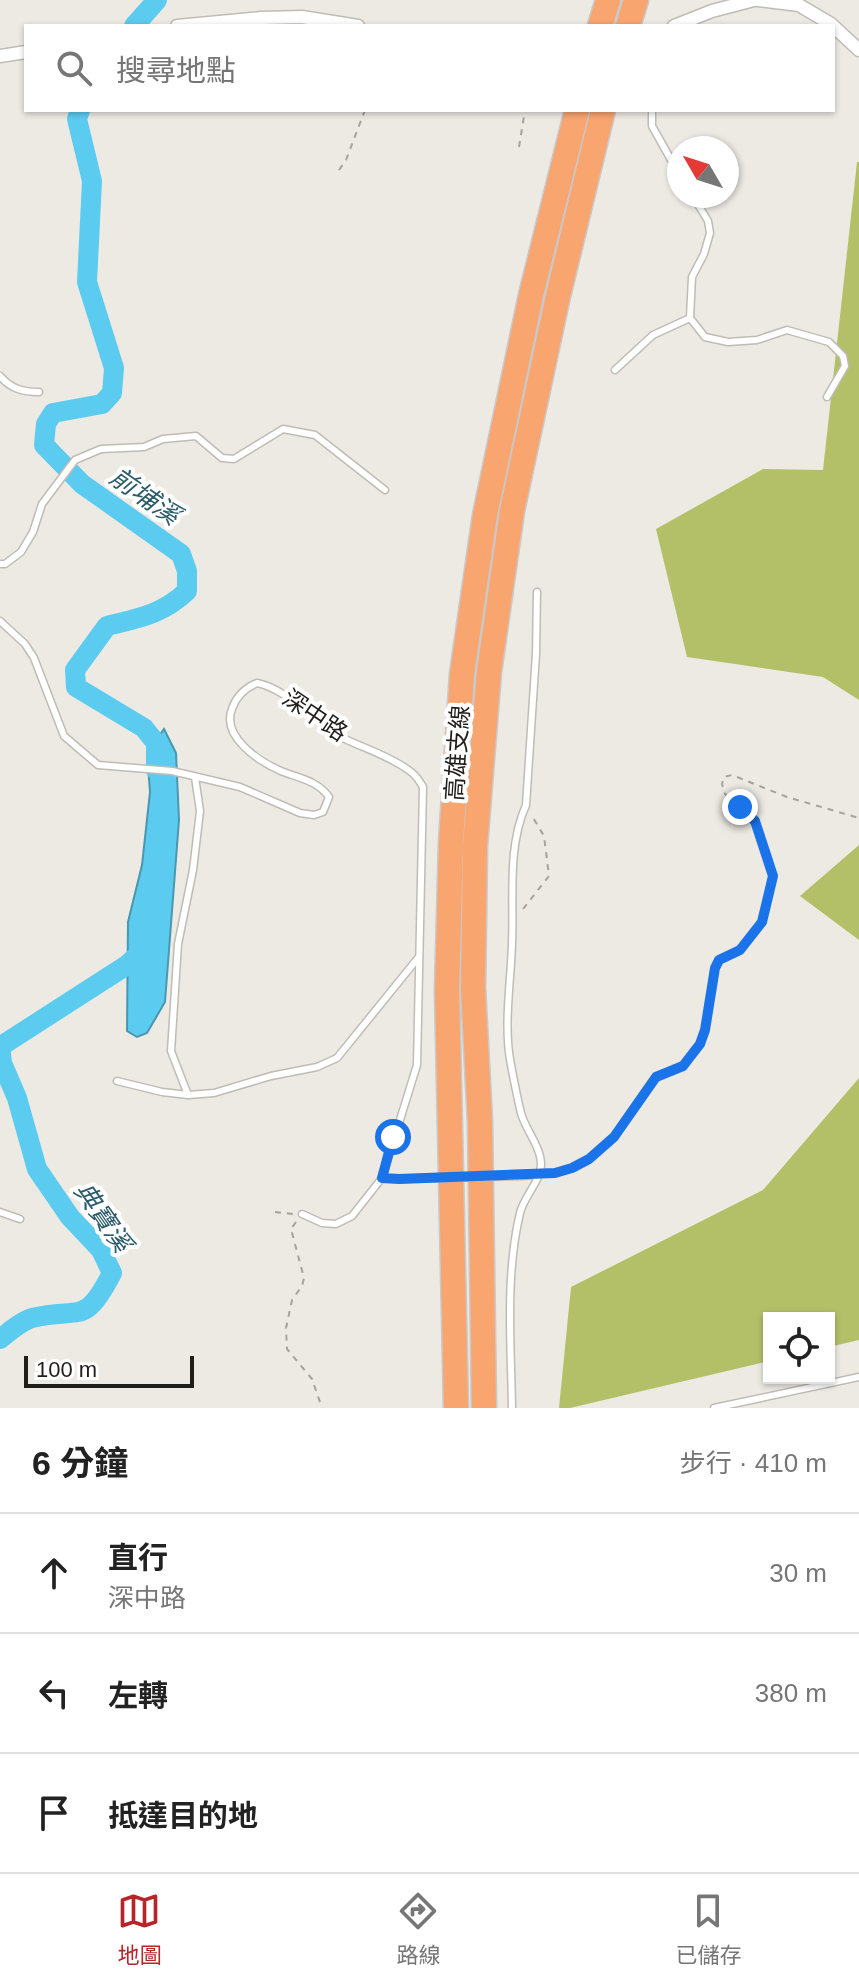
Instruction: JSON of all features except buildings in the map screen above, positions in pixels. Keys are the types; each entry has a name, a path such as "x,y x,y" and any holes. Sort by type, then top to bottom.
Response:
{"highway":[{"name":"高雄支線","path":"456,1408 447,990 451,842 462,674 485,515 531,295 577,112"},
{"name":"高雄支線","path":"484,1408 480,1122 473,988 475,846 489,672 512,511 558,296 603,112"}],"street":[{"path":"679,24 712,11 756,0 799,5 831,24"},
{"path":"198,24 302,17 346,24"},
{"path":"835,28 859,50"},
{"path":"0,56 24,52"}],"lane":[{"path":"652,112 652,126 667,153"},
{"path":"700,208 708,221 710,233 692,277 690,318 705,337 728,342 757,340 787,330 829,342 843,356 845,366 827,397"},
{"path":"615,370 653,335 690,318"},
{"path":"0,376 8,385 25,392 39,392"},
{"path":"0,564 5,564 21,552 33,532 42,504 75,460 101,449 144,447 163,439 196,436 222,458 234,459 283,429 315,435 385,490"},
{"path":"512,1408 511,1286 520,1213 528,1191 539,1175 541,1161 521,1115 510,1057 512,877 517,825 526,805 537,592"},
{"name":"深中路","path":"0,621 25,644 34,658 64,736 74,748 98,765 172,771 240,787 300,813 314,815 323,812 329,797 324,790 308,780 281,771 241,744 230,732 228,720 239,695 257,683 272,686 345,739 377,751 417,776 423,787 417,1065 382,1178 352,1216 336,1224 322,1223 302,1214"},
{"path":"188,1095 171,1051 178,944 193,870 200,811 195,777"},
{"path":"117,1081 188,1095 214,1093 271,1076 317,1067 337,1058 418,958"},
{"path":"382,1178 539,1175"},
{"path":"0,1212 20,1219"},
{"path":"714,1408 859,1377"}],"path":[{"path":"339,170 346,160 364,112"},
{"path":"519,147 525,112"},
{"path":"539,1175 572,1168 589,1159 614,1137 656,1077 683,1066 700,1044 705,1030 719,960 740,950 762,922 773,876 767,851 755,821 725,794 722,784 724,777 732,775 787,797 859,818"},
{"path":"513,922 549,876 544,836 526,805"},
{"path":"275,1212 302,1214"},
{"path":"302,1214 291,1229 304,1278 292,1300 286,1328 287,1349 312,1379 322,1408"}],"green space":[{"path":"857,162 859,700 823,677 687,657 656,529 763,469 823,470"},
{"path":"859,845 859,940 800,896"},
{"path":"859,1078 859,1340 835,1346 835,1312 763,1312 763,1362 559,1408 571,1287 763,1190"}],"water":[{"path":"164,729 176,753 179,820 165,1002 147,1033 137,1037 127,1031 128,922 142,865 150,792 147,753"}],"waterway":[{"name":"前埔溪","path":"136,24 157,0"},
{"name":"前埔溪","path":"79,112 77,119 92,181 87,282 114,368 112,393 102,404 53,413 46,424 44,445 82,484 181,554 187,571 187,591 178,599 160,610 107,626 75,670 76,687 144,728 156,743 156,770"},
{"name":"前埔溪","path":"1,1046 127,965 145,948"},
{"name":"典寶溪","path":"0,1045 2,1063 17,1098 37,1169 70,1217 101,1250 112,1273 87,1308 80,1312 32,1318 0,1339"}],"route":[{"path":"393,1137 382,1178 555,1173 589,1159 614,1137 656,1077 683,1066 700,1044 719,960 740,950 762,922 773,876 755,821 740,807"}]}
